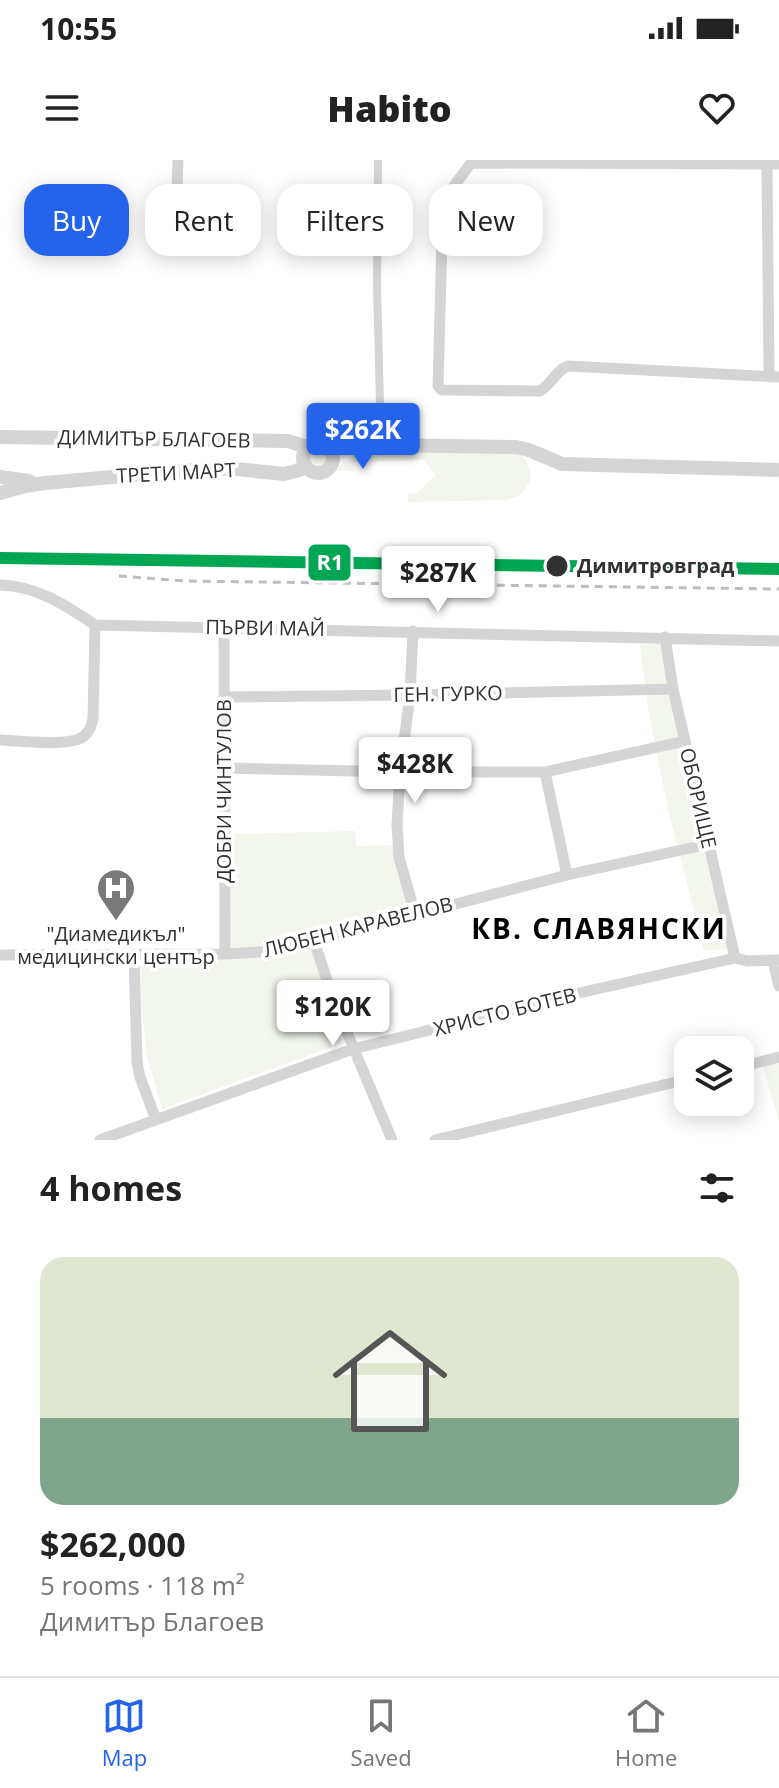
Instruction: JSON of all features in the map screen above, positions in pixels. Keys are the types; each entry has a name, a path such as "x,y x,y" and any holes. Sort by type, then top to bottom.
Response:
{"street":[{"path":"177,184 178,160"},
{"path":"378,160 381,446"},
{"path":"773,164 774,377 568,366 558,371 540,391 439,388 443,201 470,165 773,164"},
{"name":"ДИМИТЪР БЛАГОЕВ","path":"0,437 288,441 307,447"},
{"path":"323,444 332,452 332,463 328,470 312,472 305,467 303,454 313,443 516,447 562,464 779,470"},
{"path":"332,463 381,446"},
{"name":"ТРЕТИ МАРТ","path":"0,493 45,483 202,469 284,474 305,467"},
{"name":"ТРЕТИ МАРТ","path":"0,477 45,483"},
{"path":"0,585 39,591 95,625 91,729 81,739 67,742 0,740"},
{"name":"ПЪРВИ МАЙ","path":"95,625 779,641"},
{"name":"ДОБРИ ЧИНТУЛОВ","path":"224,627 225,954"},
{"path":"413,631 397,825 399,857 415,914"},
{"name":"ОБОРИЩЕ","path":"665,637 673,689 735,958"},
{"name":"ГЕН. ГУРКО","path":"224,697 673,689"},
{"path":"224,768 545,772 685,741"},
{"path":"545,772 567,875"},
{"name":"ЛЮБЕН КАРАВЕЛОВ","path":"0,955 276,951 567,875 709,844"},
{"path":"314,941 334,1001 392,1140"},
{"path":"134,955 137,1062 156,1120"},
{"name":"ХРИСТО БОТЕВ","path":"101,1140 353,1049 735,958 776,961"},
{"path":"776,961 779,986"},
{"path":"754,1063 779,1057"},
{"path":"435,1140 674,1082"}],"shaded area":[{"path":"317,449 326,458 317,467 308,458"},
{"path":"378,452 516,452 527,462 531,476 522,493 505,500 408,502 408,494 417,493 435,475 424,460 355,462 354,471 336,471 351,458"},
{"path":"666,643 733,948 704,951 667,805 649,714 640,645"},
{"path":"355,831 356,846 394,845 409,912 307,937 345,1042 162,1109 147,1055 140,958 228,958 230,834"},
{"path":"779,1061 779,1121 762,1064"}],"railway":[{"path":"0,564 779,575"},
{"path":"119,576 185,581 779,589"}],"transit line":[{"name":"R1","path":"0,558 779,569"}],"place":[{"name":"Димитровград","path":"557,566"},
{"name":"\"Диамедикъл\" медицински център","path":"116,922"}],"district":[{"name":"КВ. СЛАВЯНСКИ","path":"599,929"}]}
